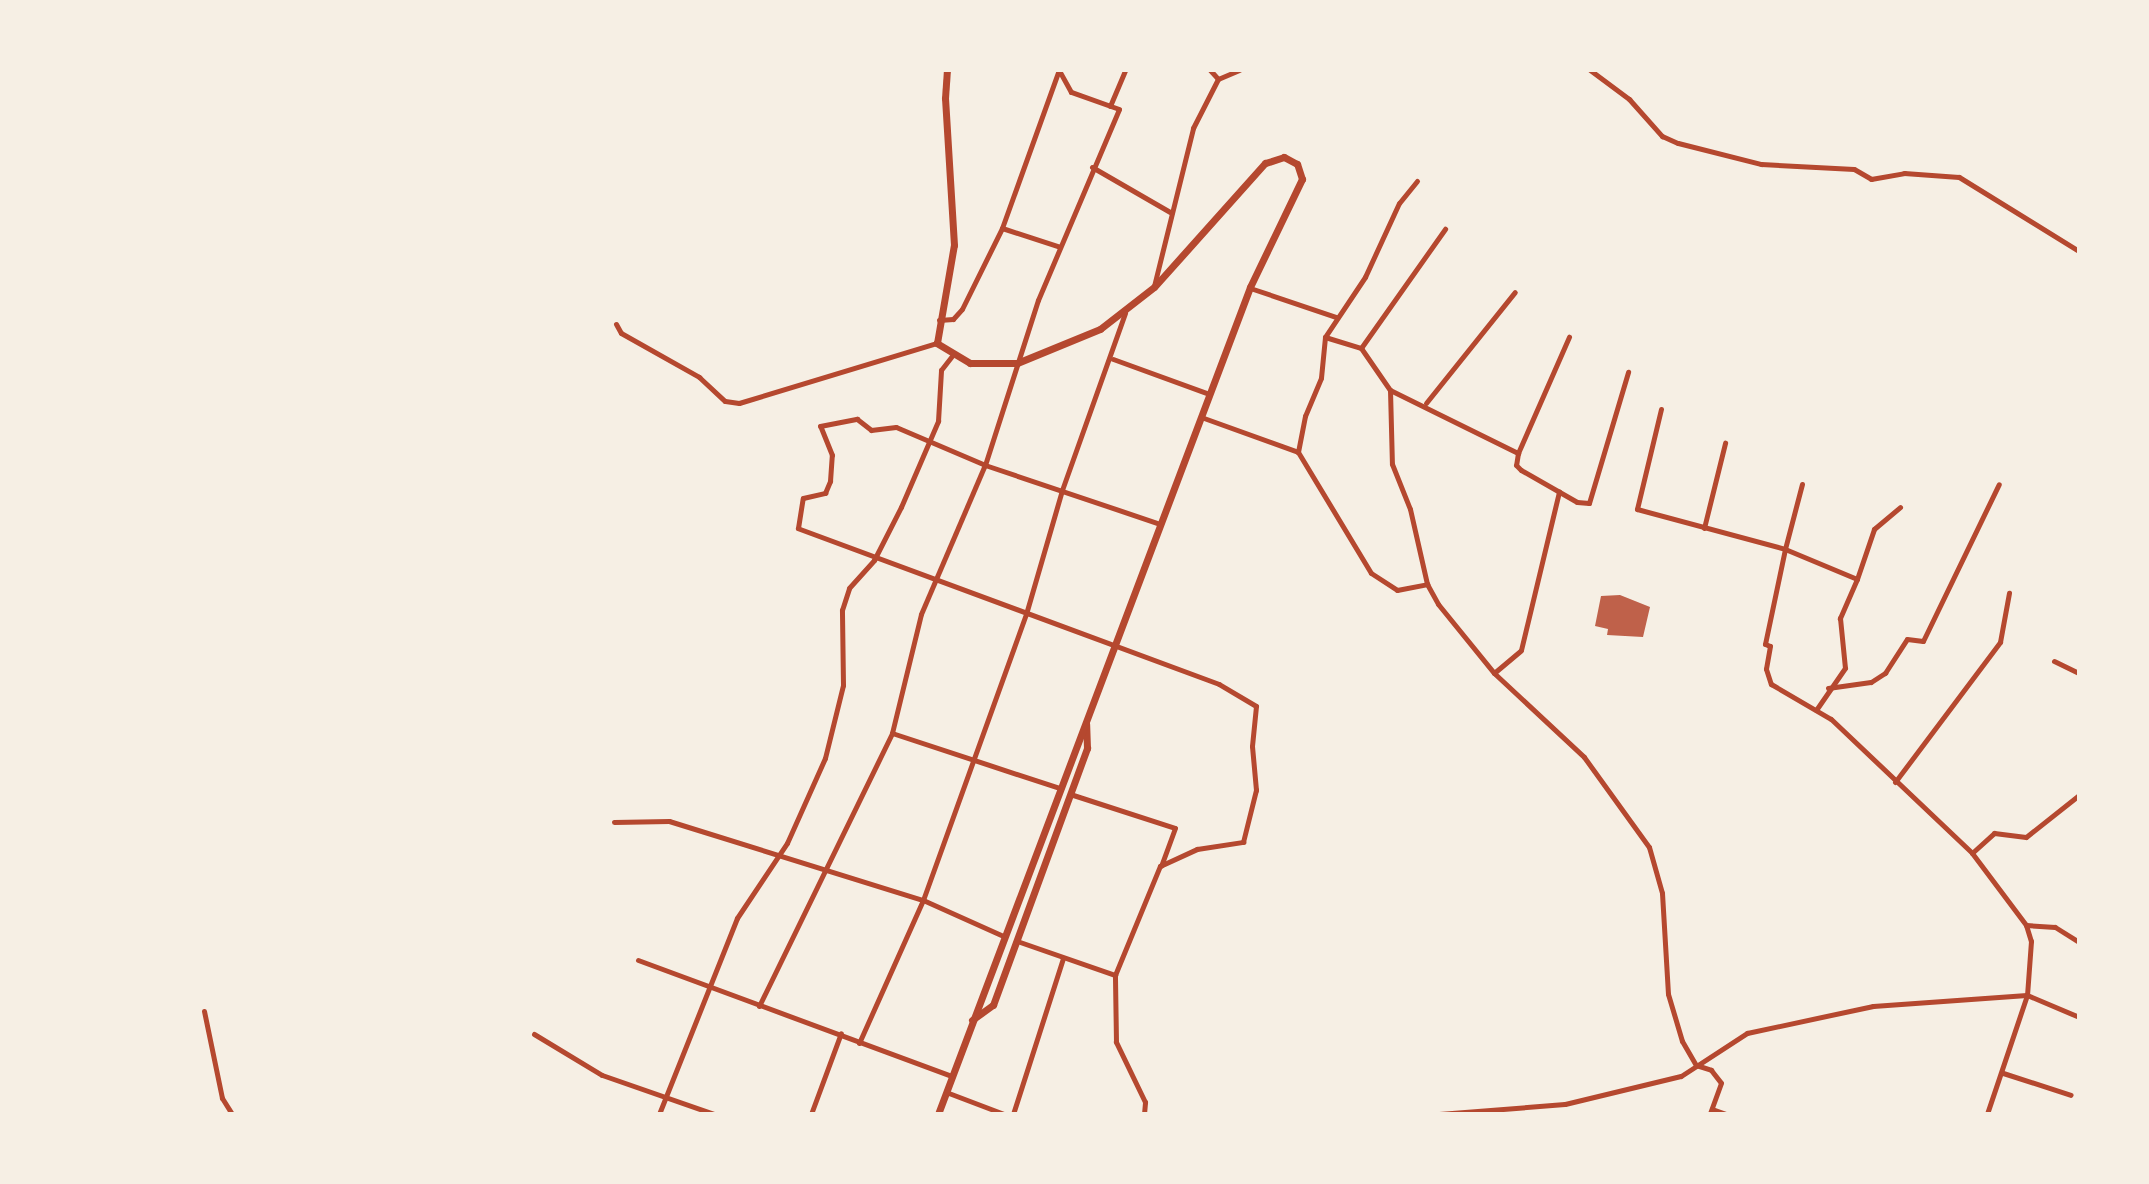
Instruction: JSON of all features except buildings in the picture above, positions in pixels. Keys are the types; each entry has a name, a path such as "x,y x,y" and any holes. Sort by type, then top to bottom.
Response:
{"street":[{"path":"937,343 938,321 954,245 947,70"},
{"path":"938,321 953,319 962,309 1002,228 1059,70"},
{"path":"759,1006 892,733 921,614 985,465 1017,363 1060,247 1119,109 1071,92 1059,70"},
{"path":"1110,106 1125,70"},
{"path":"1210,70 1218,79"},
{"path":"1154,287 1193,128 1218,79 1239,70"},
{"path":"1590,70 1629,99 1662,136 1678,143 1761,164 1854,169 1871,179 1904,173 1959,177 2079,251"},
{"path":"937,343 952,356 970,363 1017,363 1100,329 1125,313 1154,287 1265,163 1284,157 1297,164 1302,179 1266,245 938,1114"},
{"path":"1092,167 1170,212"},
{"path":"1298,452 1305,416 1321,378 1325,337 1365,277 1399,203 1417,181"},
{"path":"1002,228 1060,247"},
{"path":"1361,348 1445,229"},
{"path":"1250,287 1336,317"},
{"path":"1426,403 1515,292"},
{"path":"859,1043 923,900 1026,614 1062,490 1113,359 1125,313"},
{"path":"616,324 621,333 699,377 725,401 739,403 937,343"},
{"path":"1325,337 1361,348 1390,390 1392,464 1410,509 1427,584 1494,673 1584,757 1649,847 1662,893 1668,994 1682,1041 1696,1065 1711,1070 1721,1083 1711,1111 1726,1114"},
{"path":"1569,337 1518,453 1516,465 1521,470 1559,492 1589,503 1628,372"},
{"path":"659,1114 737,918 777,855 825,758 843,685 842,610 849,588 874,560 930,441 938,421 941,370 952,356"},
{"path":"1113,359 1209,394"},
{"path":"1390,390 1426,403 1518,453"},
{"path":"1661,409 1637,509 1785,549 1857,579"},
{"path":"1200,417 1298,452 1371,573 1397,590 1427,584"},
{"path":"1160,524 985,465 896,427 871,430 857,419 820,426 832,455 830,481 825,493 803,498 798,528 874,560 1219,684 1256,706 1252,746 1256,790 1243,842 1197,849 1160,866"},
{"path":"1704,528 1725,443"},
{"path":"1802,484 1765,644 1770,646 1766,669 1771,684 1816,710 1972,853 2026,925 2031,941 2027,995 1987,1114"},
{"path":"1828,688 1871,682 1885,673 1907,639 1923,641 1999,484"},
{"path":"1494,673 1521,650 1559,492"},
{"path":"1816,710 1828,688 1845,668 1840,618 1874,529 1900,507"},
{"path":"1895,782 2000,642 2009,593"},
{"path":"2054,661 2079,673"},
{"path":"972,1021 993,1005 1017,941 1087,748 1085,718"},
{"path":"892,733 973,757 1059,788"},
{"path":"1070,794 1175,828 1115,975 1116,1042 1145,1102 1144,1114"},
{"path":"1972,853 1994,833 2026,837 2079,795"},
{"path":"614,822 630,818 669,821 923,900 1003,936"},
{"path":"2026,925 2055,927 2079,942"},
{"path":"1017,941 1115,975"},
{"path":"1013,1114 1063,958"},
{"path":"638,960 951,1076"},
{"path":"1439,1114 1565,1104 1681,1076 1747,1033 1873,1006 2027,995 2079,1017"},
{"path":"204,1011 222,1098 232,1114"},
{"path":"811,1114 841,1033"},
{"path":"534,1034 602,1075 714,1114"},
{"path":"2003,1073 2071,1095"},
{"path":"946,1092 1004,1114"}]}
